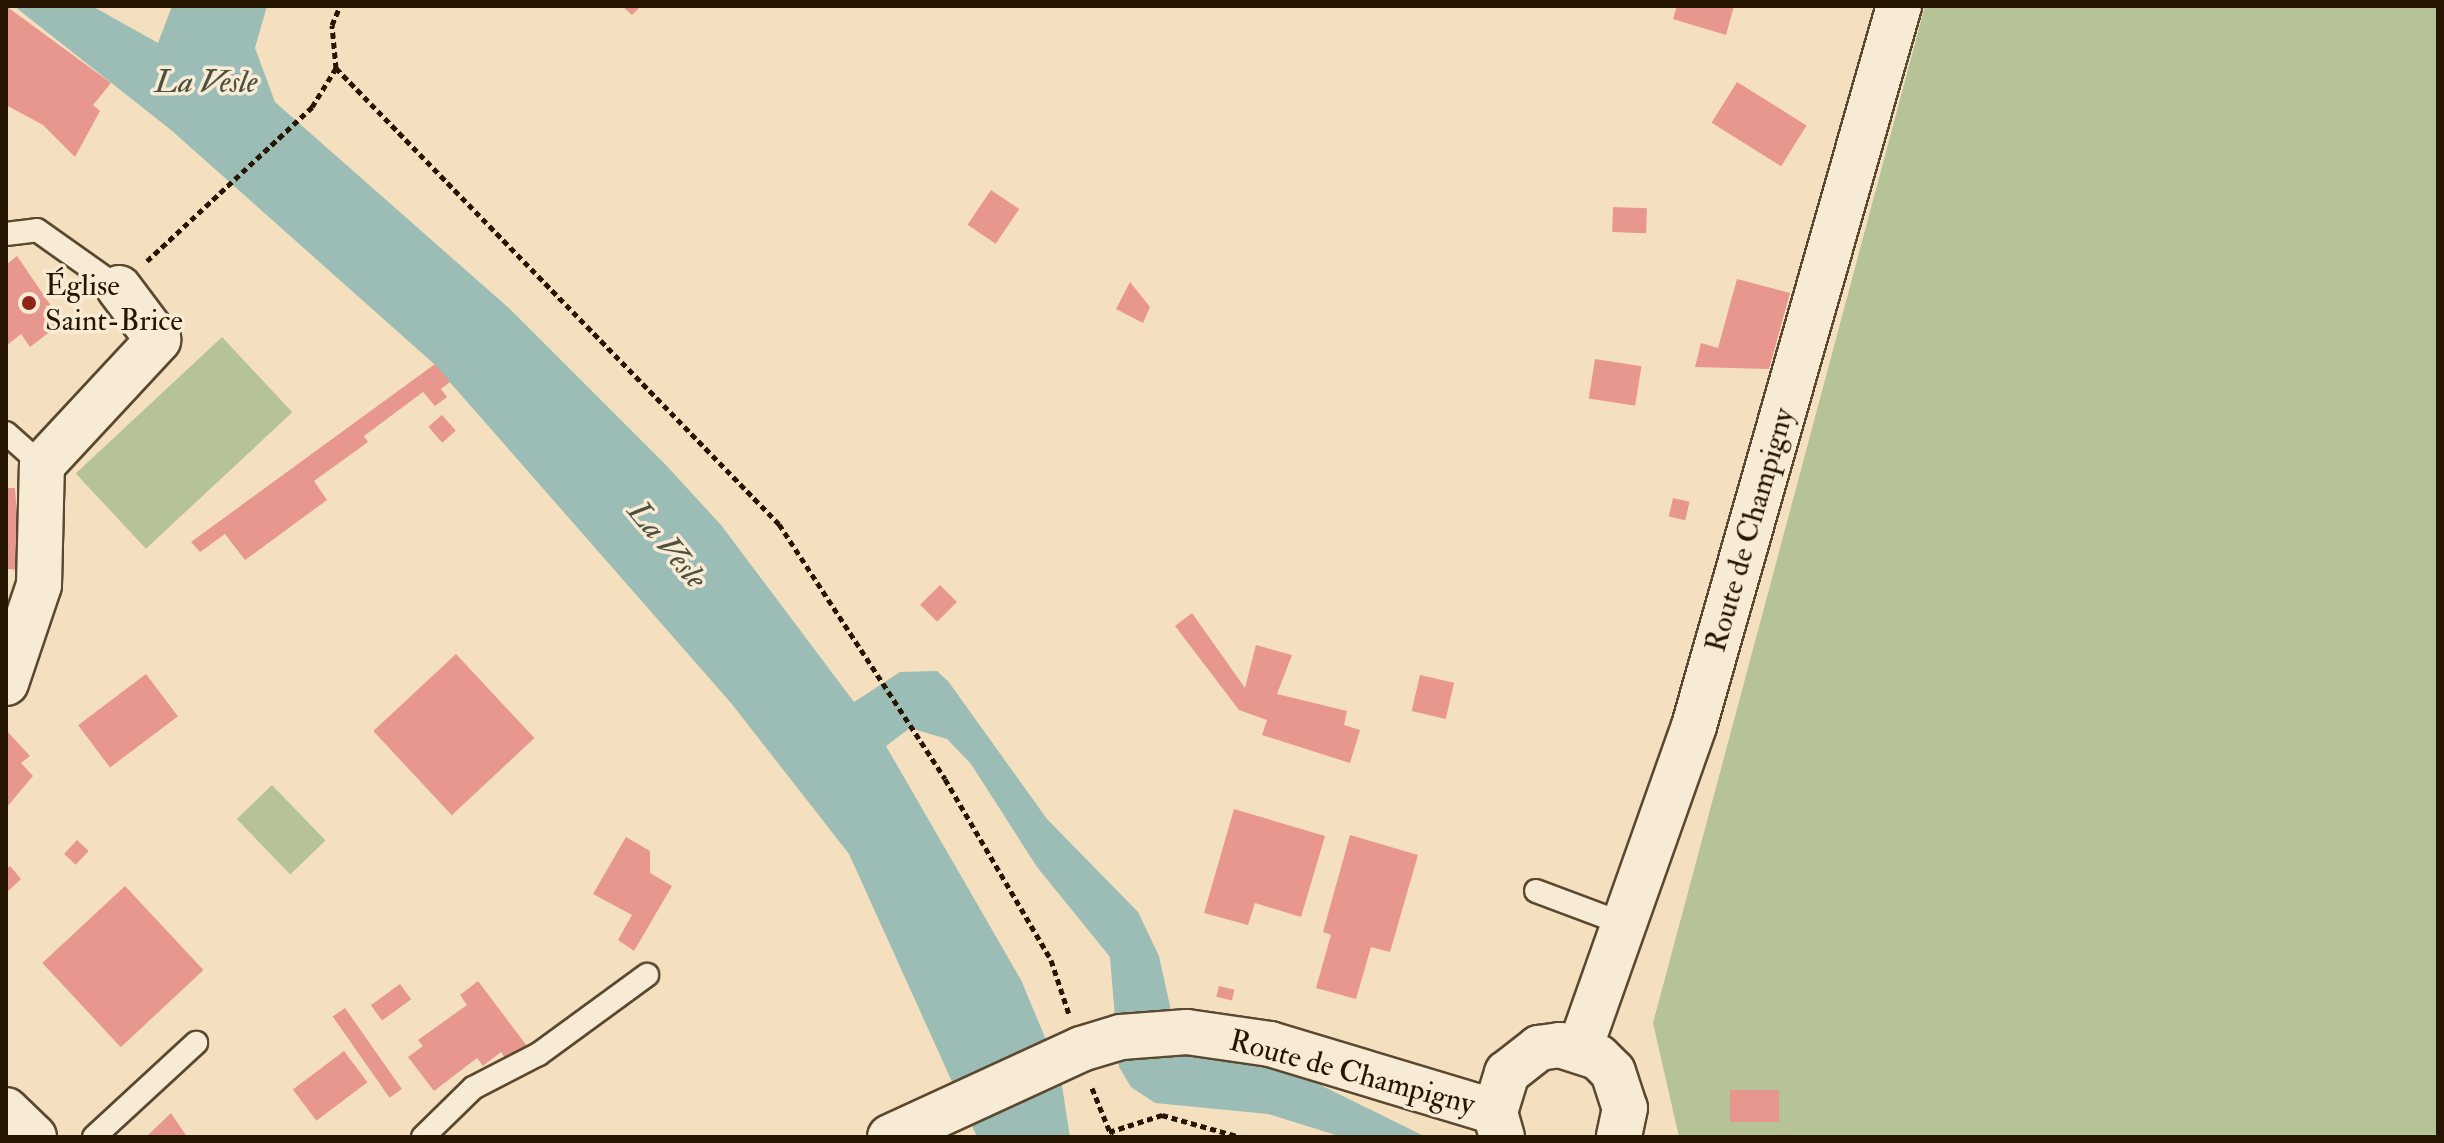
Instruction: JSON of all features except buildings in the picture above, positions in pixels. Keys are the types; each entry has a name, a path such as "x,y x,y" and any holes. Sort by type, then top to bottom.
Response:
{"street":[{"name":"Route de Champigny","path":"1580,1048 1627,925 1694,726 1899,6"},
{"path":"6,683 39,585 42,465 158,340 119,288"},
{"name":"Route de Champigny","path":"1090,1046 1187,1032 1270,1044 1499,1124"},
{"path":"1499,1124 1502,1082 1521,1058 1560,1045 1580,1048 1598,1057 1622,1090 1619,1137"},
{"path":"890,1137 1090,1046"},
{"path":"6,1110 34,1137"}],"lane":[{"path":"6,234 37,230 119,288"},
{"path":"6,433 42,465"},
{"path":"1536,891 1627,925"},
{"path":"423,1137 473,1088 539,1054 647,975"},
{"path":"94,1137 196,1043"}],"path":[{"path":"119,288 312,107 336,68 332,25 340,6"},
{"path":"336,68 779,524 945,779 1051,960 1090,1046 1110,1134 1162,1115 1241,1137"}],"green space":[{"path":"1925,6 2438,6 2438,1137 1679,1137 1653,1023"},
{"path":"222,337 292,412 146,549 76,473"},
{"path":"272,785 325,840 290,874 237,819"}],"water":[{"name":"La Vesle","path":"14,6 92,6 158,43 172,6 267,6 255,48 275,102 511,310 665,464 721,525 854,702 900,672 937,671 948,681 1047,819 1138,912 1159,956 1179,1047 1292,1071 1426,1137 1342,1137 1268,1114 1155,1103 1131,1087 1119,1067 1110,957 1037,867 971,764 947,739 910,728 886,746 1021,980 1060,1073 1070,1137 977,1137 849,854 731,703 433,363 171,130"}],"place":[{"name":"Église Saint-Brice","path":"29,303"}]}
